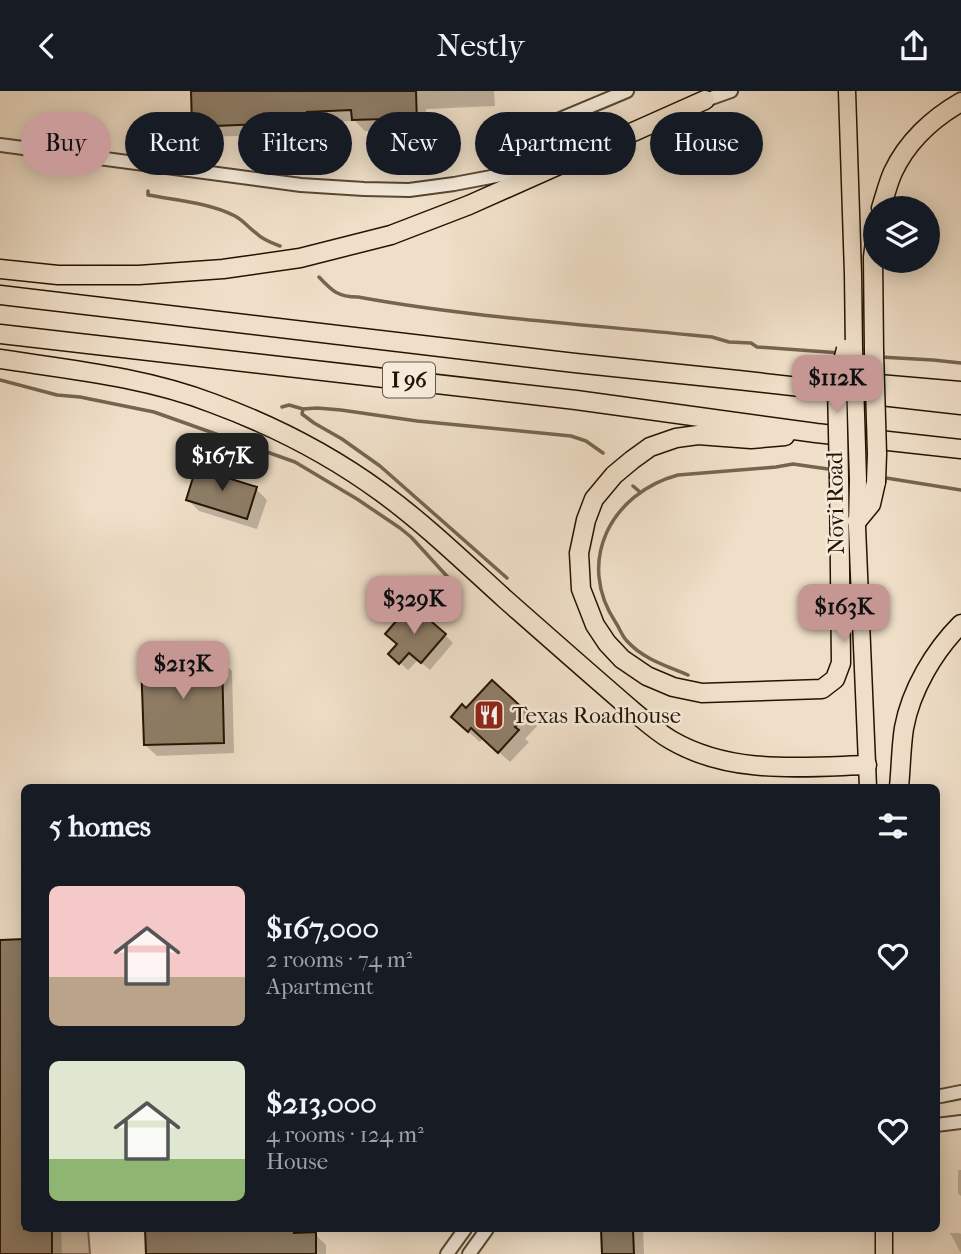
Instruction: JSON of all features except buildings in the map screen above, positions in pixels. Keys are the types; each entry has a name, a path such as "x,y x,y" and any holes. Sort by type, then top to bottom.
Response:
{"highway":[{"path":"0,269 58,275 139,275 223,269 299,258 390,235 469,205 705,100"},
{"path":"885,196 893,171 912,142 935,119 961,102"},
{"path":"858,521 871,504 867,481 877,454 873,273"},
{"name":"I 96","path":"0,295 575,363 961,405"},
{"name":"I 96","path":"0,334 576,400 816,433 961,449"},
{"path":"816,433 751,439 698,435 676,438 650,447 614,475 594,499 579,553 581,589 595,625 622,659 647,676 673,687 702,693 822,689 835,679 841,663 837,385 851,345"},
{"path":"0,359 130,379 171,389 264,423 318,451 403,509 632,711 664,736 691,750 734,764 756,766 867,765"},
{"path":"738,380 769,375 961,391"},
{"path":"899,784 905,726 911,705 930,664 942,645 961,624"}],"main road":[{"name":"Novi Road","path":"847,91 853,274 851,345 867,481"},
{"name":"Novi Road","path":"858,521 868,784"},
{"path":"884,1232 884,1254"}],"street":[{"path":"577,112 627,91"},
{"path":"0,145 301,185 409,190 512,173 561,156 669,111 731,91"},
{"path":"940,1096 961,1092"},
{"path":"940,1125 961,1122"},
{"path":"447,1254 463,1232"},
{"path":"469,1254 485,1232"}],"shaded area":[{"path":"52,1232 88,1232 90,1254 52,1254"}],"waterway":[{"path":"148,191 148,195 215,208 235,216 262,238 280,246"},
{"path":"319,277 345,296 399,304 712,337 729,342 751,343 757,347 841,353"},
{"path":"880,357 961,363"},
{"path":"0,380 57,395 154,412 295,462 400,528 455,585"},
{"path":"282,407 289,405 303,409 341,410 417,421 571,436 586,441 603,453"},
{"path":"303,409 302,414 314,423 380,466 507,578"},
{"path":"688,675 640,653 633,647 624,637 604,600 599,577 600,554 607,533 618,514 634,497 654,484 678,475 793,464 835,470"},
{"path":"880,477 961,490"},
{"path":"633,486 640,492"}],"place":[{"name":"Texas Roadhouse","path":"489,715"}]}
